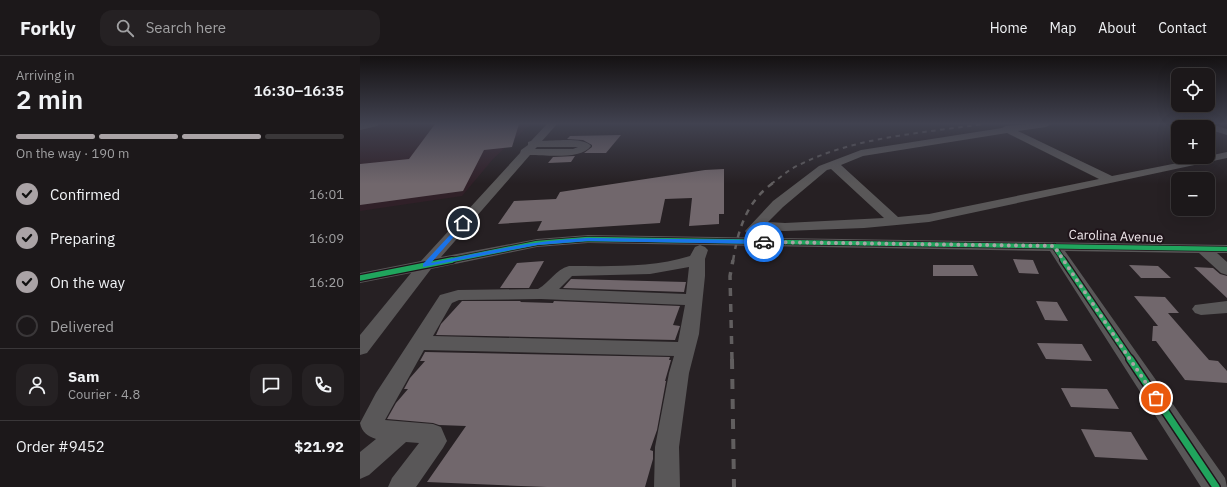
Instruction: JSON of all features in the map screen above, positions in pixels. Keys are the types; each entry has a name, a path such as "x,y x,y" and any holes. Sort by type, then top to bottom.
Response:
{"street":[{"path":"360,348 425,266 533,144"},
{"path":"747,242 757,226 778,204 823,168 861,153 917,144"},
{"path":"1036,144 1111,180"},
{"path":"757,226 785,227 896,222 930,218 1227,155"},
{"path":"833,164 896,222"},
{"name":"Carolina Avenue","path":"360,278 537,243 588,239 700,250 747,242 1227,249"},
{"path":"1054,246 1216,487"},
{"path":"1203,249 1227,270"},
{"path":"541,294 550,291 562,274 569,271 679,266 700,250"},
{"path":"667,487 667,447 678,373 690,334 700,250"},
{"path":"401,487 435,441 433,434 376,429 371,424 384,399 446,299 458,294 541,294 694,300"},
{"path":"1201,308 1227,306"},
{"path":"419,343 685,350"},
{"path":"360,468 401,432"}],"shaded area":[{"path":"360,144 509,144 493,159 462,196 360,211"}],"building":[{"path":"420,144 513,144 512,147 484,150 463,191 360,205 360,164 409,159"},
{"path":"590,144 613,144 606,153 584,153 592,147"},
{"path":"575,156 571,162 548,163 553,157"},
{"path":"724,169 724,214 719,214 719,224 689,226 692,198 665,199 660,223 537,231 542,221 498,224 514,201 556,199 560,192 705,170"},
{"path":"1013,259 1033,260 1039,274 1019,273"},
{"path":"544,261 529,288 500,288 517,263"},
{"path":"933,265 973,265 978,276 933,276"},
{"path":"1129,265 1158,266 1171,278 1141,278"},
{"path":"1194,267 1213,268 1220,274 1227,276 1227,298"},
{"path":"571,279 686,282 684,292 563,288"},
{"path":"1134,296 1165,297 1179,313 1168,313 1209,360 1218,361 1227,371 1227,383 1185,380 1156,341 1152,341 1153,326 1158,326"},
{"path":"462,301 521,301 520,302 553,303 554,301 680,306 673,325 680,326 675,340 436,335 441,324"},
{"path":"1036,301 1057,302 1068,321 1045,320"},
{"path":"1037,343 1082,344 1092,361 1046,359"},
{"path":"425,352 670,357 669,360 671,360 665,381 657,430 650,450 653,451 653,459 645,487 547,487 427,482 466,426 439,425 433,423 387,419 396,403 408,389 404,389 410,378 425,361 420,361"},
{"path":"1061,388 1107,389 1119,409 1071,407"},
{"path":"1081,429 1131,432 1148,460 1095,457"}],"railway":[{"path":"771,184 795,167 820,156 858,144"},
{"path":"733,261 741,228 750,208 756,199 773,183"},
{"path":"732,360 730,276 733,260"},
{"path":"732,359 734,487"}],"cycle path":[{"path":"360,278 537,243 588,239 1227,249"},
{"path":"1054,246 1216,487"}],"way so far":[{"path":"764,242 1054,246 1156,398"}],"route":[{"path":"463,223 425,266 537,243 588,239 764,242"}]}
